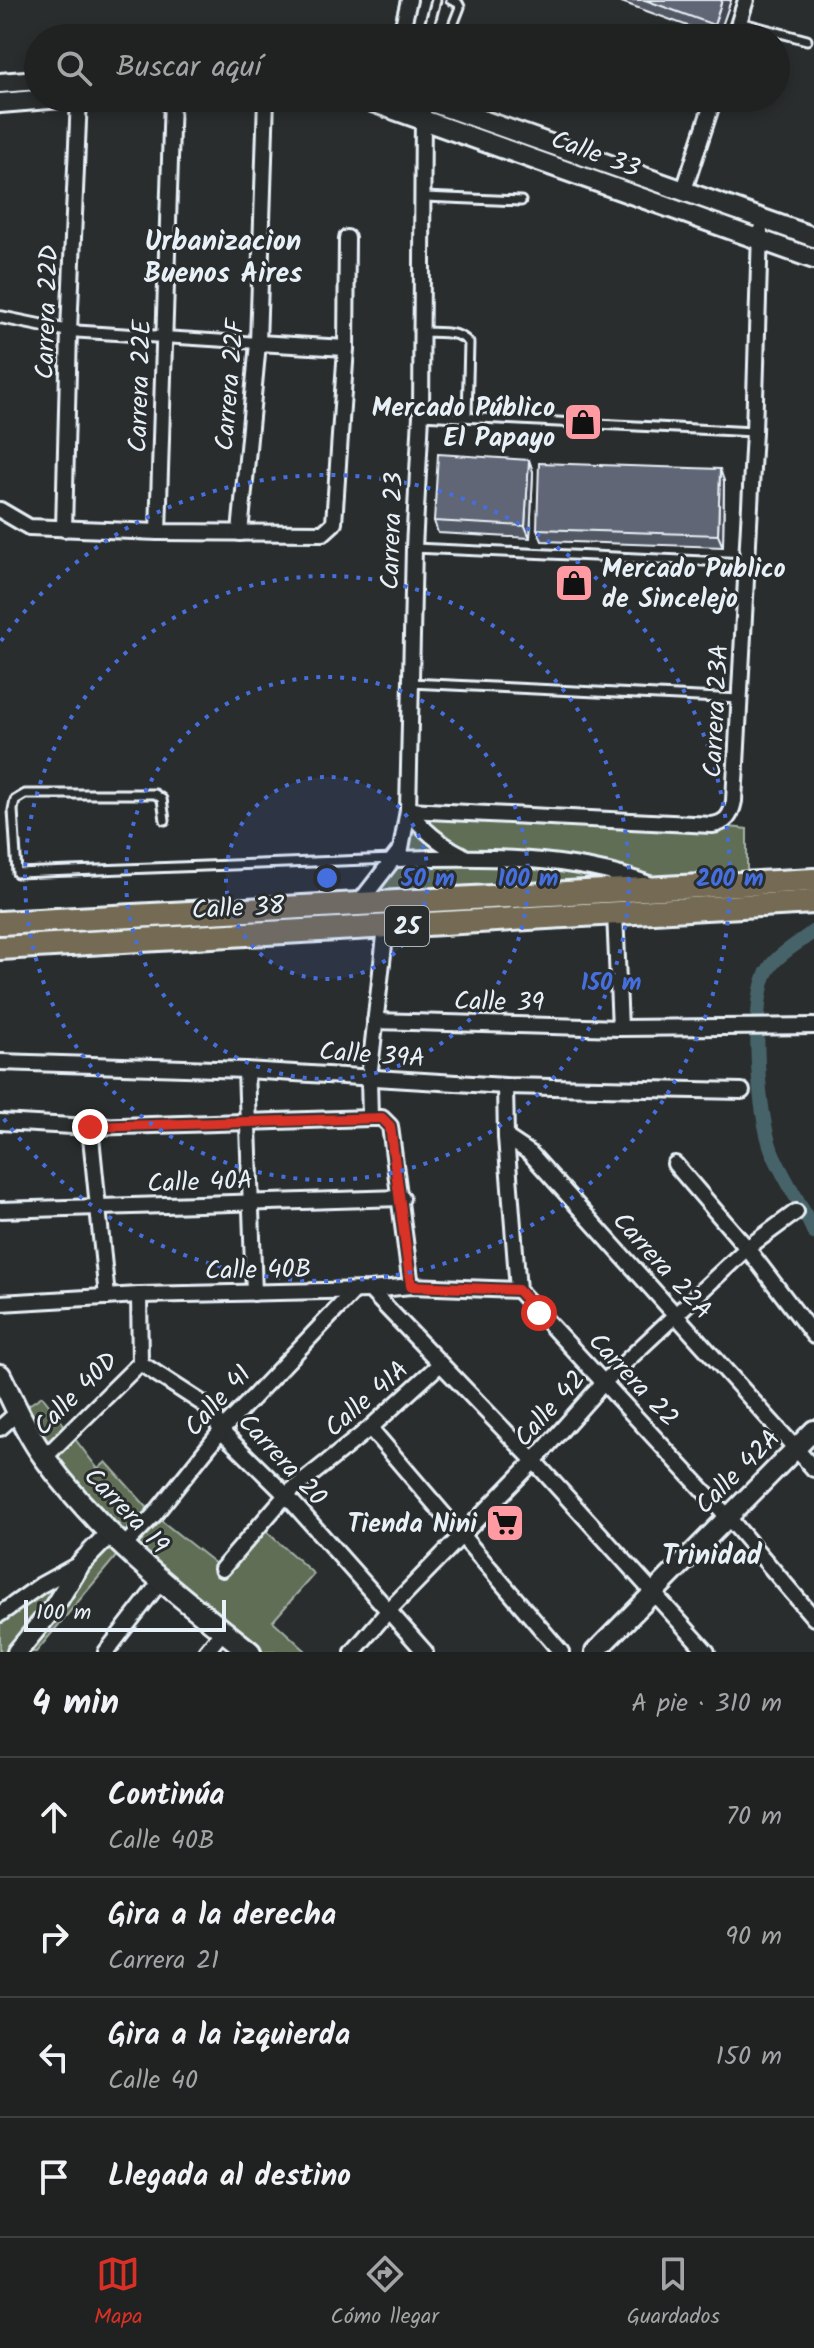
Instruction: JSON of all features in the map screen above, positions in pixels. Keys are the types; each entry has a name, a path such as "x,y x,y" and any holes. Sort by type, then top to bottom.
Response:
{"highway":[{"name":"Calle 38","path":"0,923 814,880"},
{"name":"Calle 38","path":"0,948 814,902"}],"main road":[{"name":"Carrera 19","path":"0,1375 17,1413 44,1458 116,1541 250,1652"}],"street":[{"path":"403,24 409,0"},
{"path":"739,22 746,0"},
{"path":"0,83 24,81"},
{"path":"0,103 24,101"},
{"name":"Carrera 22D","path":"64,529 78,112"},
{"name":"Carrera 22E","path":"158,532 172,112"},
{"name":"Carrera 22F","path":"240,533 258,343 266,112"},
{"name":"Calle 33","path":"410,112 814,259"},
{"name":"Carrera 23","path":"359,903 396,859 404,840 408,810 414,548 421,415 423,112"},
{"name":"Calle 33","path":"462,112 814,237"},
{"path":"684,190 709,112"},
{"name":"Carrera 23A","path":"408,810 712,825 728,819 734,801 748,563 762,219"},
{"path":"0,510 29,527 323,533 334,523 346,348 347,238"},
{"path":"0,317 69,331 346,348"},
{"path":"408,810 437,842 466,856"},
{"path":"396,859 466,856 573,866 618,873 657,887"},
{"path":"615,913 620,1028"},
{"path":"370,1118 369,1078 386,927"},
{"name":"Calle 39","path":"375,1021 620,1028 814,1026"},
{"name":"Calle 39A","path":"0,1062 246,1070 505,1086 742,1091"},
{"path":"246,1070 254,1293"},
{"path":"505,1086 518,1290"},
{"path":"0,1122 90,1127 382,1118 390,1126 402,1198 411,1286"},
{"path":"90,1127 107,1297"},
{"name":"Carrera 22A","path":"506,1137 530,1153 814,1469"},
{"path":"675,1164 747,1248 814,1336"},
{"name":"Calle 40A","path":"0,1210 402,1198"},
{"name":"Calle 42","path":"353,1652 389,1610 534,1461 604,1382 747,1248 796,1212"},
{"name":"Calle 40B","path":"0,1303 139,1295 354,1291 411,1286 518,1290"},
{"path":"370,1290 534,1461 707,1652"},
{"name":"Carrera 22","path":"518,1290 727,1516 814,1618"},
{"name":"Calle 41","path":"17,1652 54,1607 81,1563 154,1515 221,1431 354,1291"},
{"path":"139,1295 140,1363"},
{"name":"Carrera 20","path":"140,1363 202,1403 221,1431 286,1495 425,1652"},
{"name":"Calle 40D","path":"44,1458 140,1363"},
{"name":"Calle 41A","path":"222,1569 286,1495 370,1428 440,1364"},
{"path":"0,1428 17,1413"},
{"path":"370,1428 561,1652"},
{"name":"Calle 42A","path":"595,1652 814,1430"},
{"path":"0,1614 41,1585 81,1563"},
{"path":"106,1652 161,1581"},
{"path":"206,1652 223,1631"}],"lane":[{"path":"430,24 436,0"},
{"path":"451,0 460,7 453,24"},
{"path":"739,22 747,24"},
{"path":"790,36 807,40"},
{"path":"424,197 521,201"},
{"path":"422,332 455,334 469,343 467,416"},
{"path":"421,415 754,432"},
{"path":"414,548 748,563"},
{"path":"410,683 739,699"},
{"path":"165,820 162,799 155,794 25,794 15,800 13,810 17,873 396,859"}],"green space":[{"path":"408,810 747,829 747,883 359,903 396,859"},
{"path":"42,1396 98,1469 106,1462 154,1515 221,1568 259,1525 314,1574 273,1621 307,1652 250,1652 123,1548 36,1652 0,1652 0,1614 109,1534 17,1413"}],"building":[{"path":"645,0 722,0 714,24"},
{"path":"438,454 529,460 525,526 434,521"},
{"path":"539,463 720,469 718,535 537,529"}],"waterway":[{"path":"814,931 780,956 765,976 757,1038 767,1135 777,1162 814,1233"}],"place":[{"name":"Mercado Público El Papayo","path":"583,422"},
{"name":"Mercado Publico de Sincelejo","path":"574,583"},
{"name":"Tienda Nini","path":"505,1523"}],"district":[{"name":"Urbanizacion Buenos Aires","path":"223,256"},
{"name":"Trinidad","path":"712,1554"}],"route":[{"path":"90,1127 382,1118 390,1126 402,1198 411,1286 518,1290 539,1313"}]}
